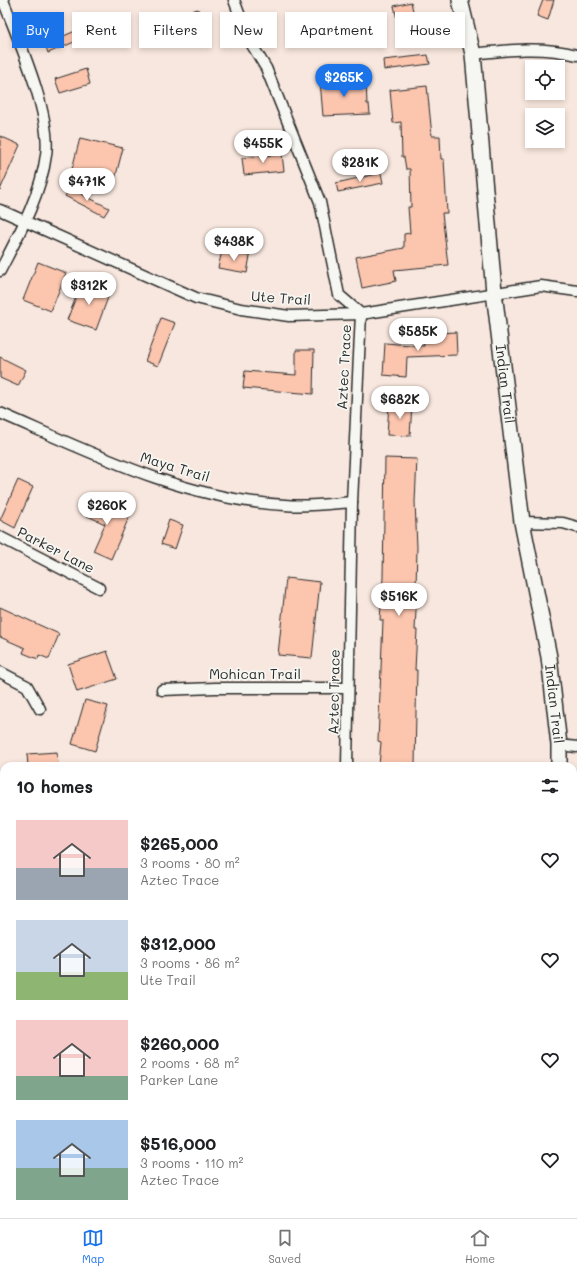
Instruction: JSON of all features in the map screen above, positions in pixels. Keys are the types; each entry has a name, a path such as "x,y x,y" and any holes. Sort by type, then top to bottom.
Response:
{"street":[{"path":"0,271 26,222 46,155 46,132 40,104 3,0"},
{"name":"Aztec Trace","path":"234,0 249,40 266,68 320,202 339,295 361,314 352,502 347,688 347,762"},
{"name":"Indian Trail","path":"460,0 472,54 494,292 522,522 549,657 559,745 559,762"},
{"path":"472,54 535,49 560,51 577,55"},
{"name":"Ute Trail","path":"0,210 196,298 242,309 289,316 361,314 494,292 541,286 577,291"},
{"name":"Maya Trail","path":"0,413 110,461 153,477 210,493 249,501 285,506 317,506 352,502"},
{"path":"522,522 563,523 577,527"},
{"name":"Parker Lane","path":"0,537 99,588"},
{"path":"0,672 27,686 40,709"},
{"name":"Mohican Trail","path":"162,690 215,688 347,688"},
{"path":"559,745 577,747"}],"building":[{"path":"543,0 554,0 548,20 537,16"},
{"path":"411,2 413,12 395,12 394,6"},
{"path":"198,9 199,12 188,12"},
{"path":"72,32 72,43 64,46 64,36"},
{"path":"46,48 60,48 48,53"},
{"path":"428,55 430,64 384,70 383,60"},
{"path":"86,69 90,84 60,93 55,79"},
{"path":"366,80 367,104 369,104 370,114 323,116 320,81"},
{"path":"427,86 432,136 440,136 441,159 444,159 447,213 442,213 448,265 394,270 396,281 362,288 356,257 404,248 404,234 410,233 408,207 411,207 410,169 406,169 404,157 402,157 401,122 393,123 390,90"},
{"path":"0,136 20,145 0,190"},
{"path":"80,138 123,148 114,183 71,173"},
{"path":"282,154 284,171 244,175 242,158"},
{"path":"381,173 383,183 338,192 336,183"},
{"path":"70,188 109,208 104,216 65,196"},
{"path":"222,251 250,256 247,273 218,268"},
{"path":"38,262 66,273 51,311 23,300"},
{"path":"82,282 110,292 96,330 67,320"},
{"path":"161,318 175,323 158,366 145,361"},
{"path":"456,332 457,355 407,357 406,377 383,375 385,343 424,346 423,334"},
{"path":"296,350 314,350 313,394 243,388 245,371 296,375"},
{"path":"0,357 26,370 18,386 0,378"},
{"path":"389,403 412,404 410,436 387,435"},
{"path":"385,458 417,459 415,502 417,547 415,630 417,630 415,670 417,670 415,762 379,762 381,742 378,741 383,620 380,620 383,578"},
{"path":"18,480 33,487 15,528 0,520"},
{"path":"88,497 130,515 111,559 93,551 105,524 81,513"},
{"path":"169,520 183,525 175,549 161,544"},
{"path":"286,578 320,582 312,658 278,655"},
{"path":"0,607 59,634 49,659 39,655 38,659 23,653 25,648 0,637"},
{"path":"107,651 117,679 77,692 68,664"},
{"path":"85,700 108,706 95,751 72,744"},
{"path":"57,752 58,762 28,762 27,754"}]}
